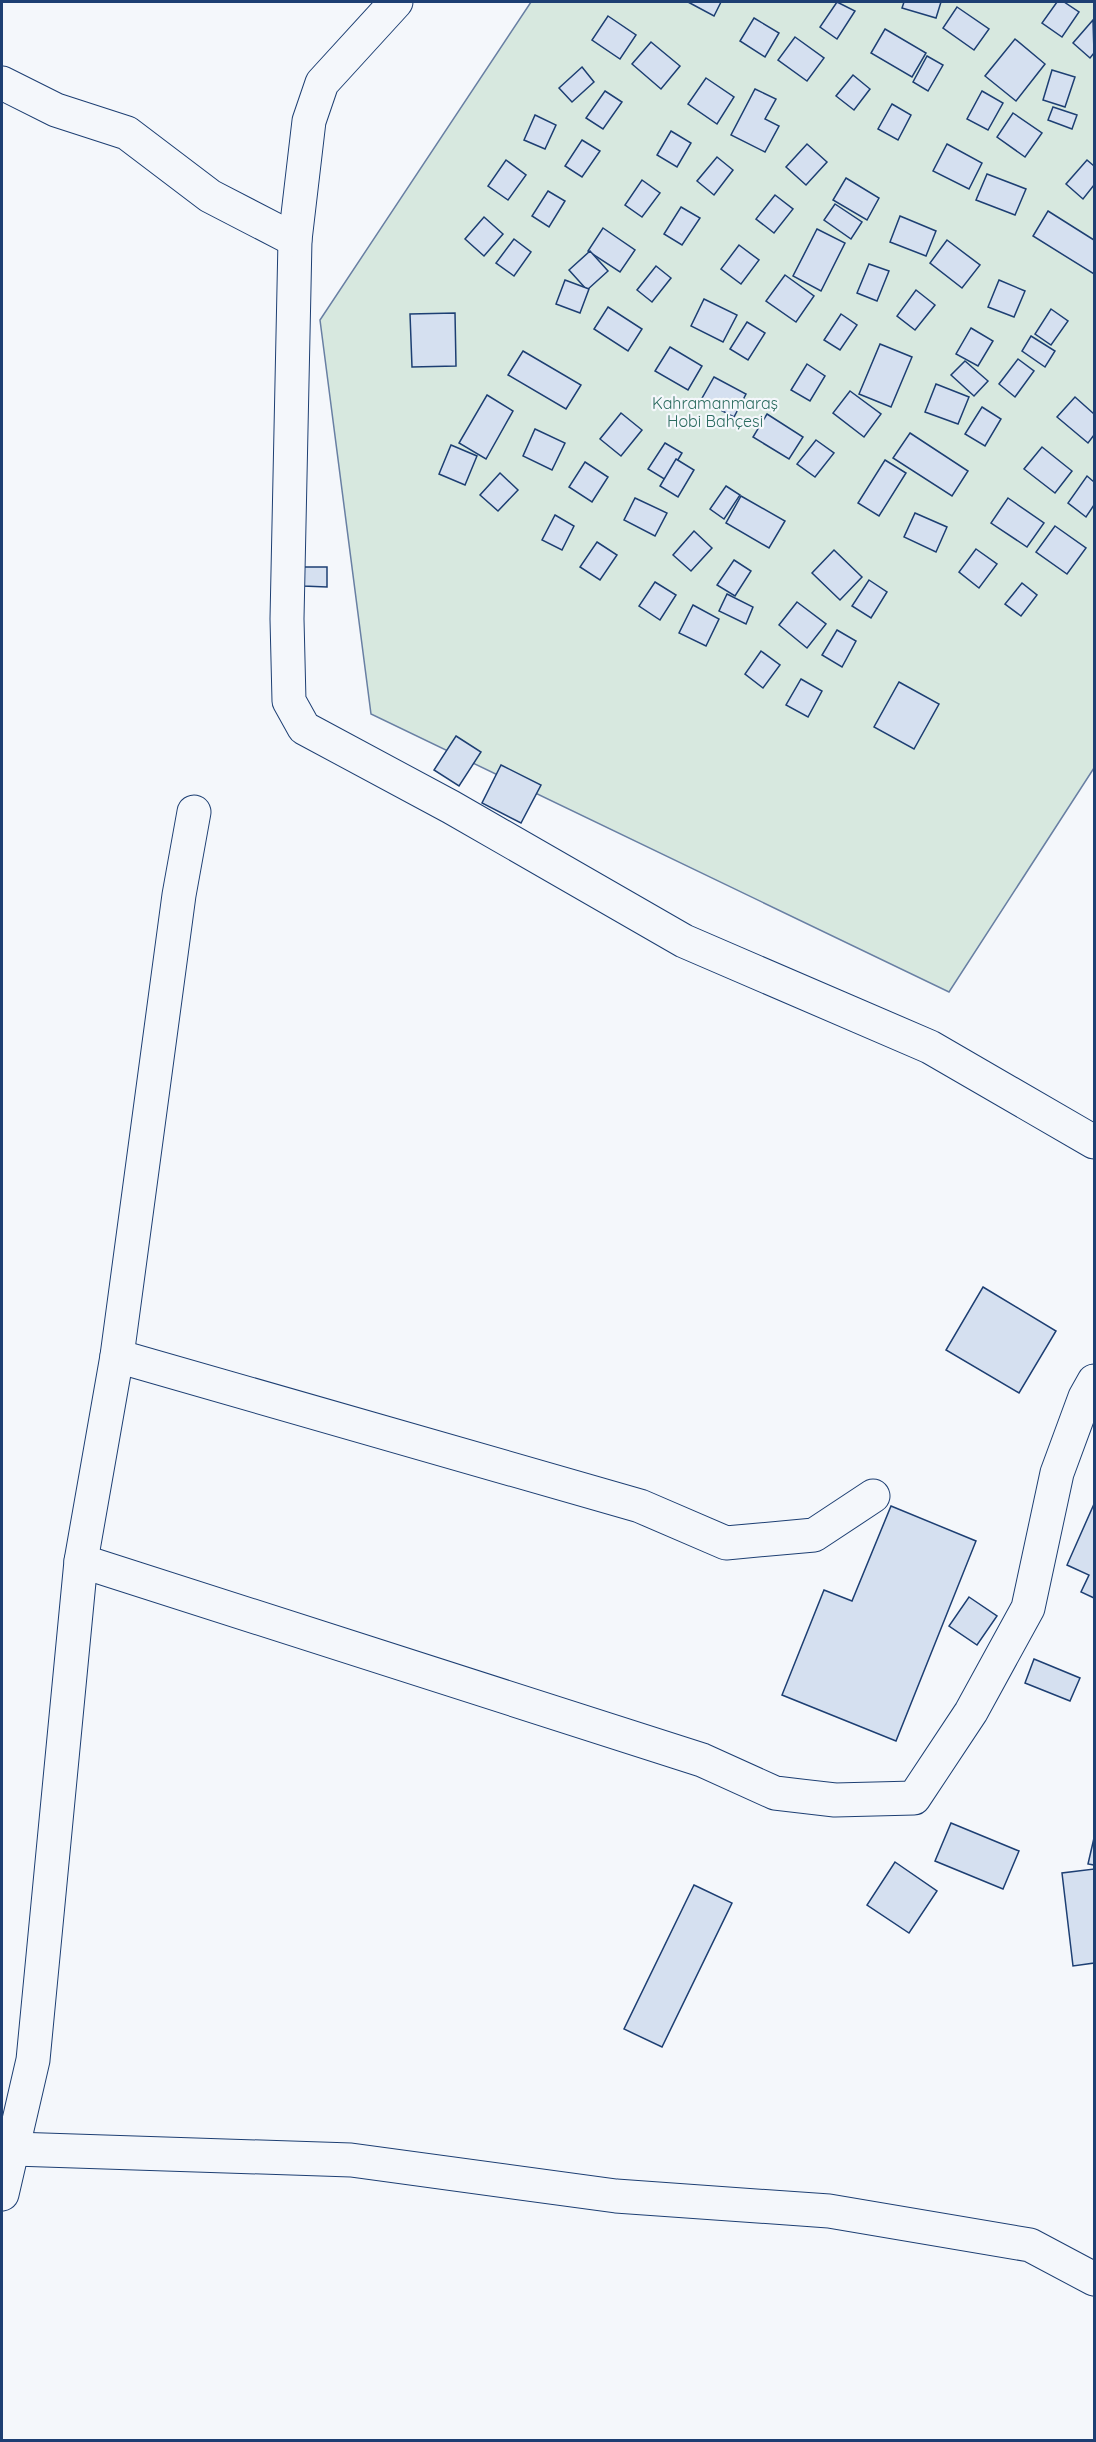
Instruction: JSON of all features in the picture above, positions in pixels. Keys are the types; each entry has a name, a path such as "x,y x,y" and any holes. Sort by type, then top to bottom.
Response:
{"street":[{"path":"396,2 322,83 309,121 295,240 287,619 290,701 304,728 451,807 684,941 930,1047 1095,1142"},
{"path":"2,83 56,110 127,133 210,196 295,240"},
{"path":"2,2194 33,2060 81,1561 117,1356 179,895 194,812"},
{"path":"117,1356 640,1506 726,1543 814,1535 873,1496"},
{"path":"81,1561 702,1760 775,1793 835,1800 914,1798 971,1712 1028,1608 1057,1473 1084,1397 1095,1381"},
{"path":"14,2149 351,2160 616,2196 829,2211 1030,2245 1095,2279"}],"green space":[{"name":"Kahramanmaraş Hobi Bahçesi","path":"531,2 1094,2 1094,768 949,992 371,714 320,320"}],"building":[{"path":"688,2 721,2 714,16"},
{"path":"837,2 855,11 837,39 820,27"},
{"path":"904,2 941,2 936,18 902,8"},
{"path":"1057,2 1064,2 1079,12 1062,37 1042,23"},
{"path":"957,7 989,29 974,50 943,28"},
{"path":"608,16 636,35 620,59 592,40"},
{"path":"754,18 779,33 765,57 740,41"},
{"path":"1093,20 1094,53 1090,58 1073,43"},
{"path":"885,29 926,53 912,77 871,53"},
{"path":"795,37 824,58 807,81 778,60"},
{"path":"1015,39 1045,64 1016,101 985,76"},
{"path":"651,42 680,66 661,89 632,64"},
{"path":"927,56 943,65 928,91 913,82"},
{"path":"582,67 594,82 572,102 559,88"},
{"path":"1052,70 1075,77 1065,107 1043,100"},
{"path":"853,75 870,89 854,110 836,96"},
{"path":"706,78 734,97 717,124 688,104"},
{"path":"755,89 776,99 765,119 779,126 765,152 731,135"},
{"path":"605,91 622,102 603,129 586,118"},
{"path":"982,91 1003,103 988,130 967,119"},
{"path":"892,104 911,115 898,140 878,129"},
{"path":"1053,107 1077,115 1072,129 1048,120"},
{"path":"1013,113 1042,133 1025,157 997,137"},
{"path":"535,115 556,125 545,149 524,140"},
{"path":"671,131 691,143 677,167 657,155"},
{"path":"582,140 600,151 582,177 565,166"},
{"path":"807,144 827,162 806,185 786,167"},
{"path":"947,144 982,163 969,189 933,171"},
{"path":"717,157 733,170 714,195 697,181"},
{"path":"506,160 526,175 508,200 488,186"},
{"path":"1087,160 1094,166 1094,185 1083,199 1066,184"},
{"path":"987,174 1026,189 1015,215 976,200"},
{"path":"846,178 879,198 867,220 833,200"},
{"path":"642,180 660,193 642,217 625,205"},
{"path":"548,191 565,201 549,227 532,216"},
{"path":"775,195 793,209 774,233 756,219"},
{"path":"835,204 862,222 851,239 824,220"},
{"path":"681,207 700,218 682,245 664,234"},
{"path":"1048,211 1094,240 1094,274 1033,236"},
{"path":"900,216 936,231 926,256 890,242"},
{"path":"484,217 503,234 484,256 465,239"},
{"path":"603,228 635,250 620,272 588,251"},
{"path":"817,229 845,243 821,291 793,276"},
{"path":"514,239 531,252 514,276 496,263"},
{"path":"947,240 980,265 962,288 930,263"},
{"path":"739,245 759,260 741,284 721,269"},
{"path":"590,251 608,271 587,290 569,270"},
{"path":"869,264 889,271 877,301 857,293"},
{"path":"656,266 671,278 652,302 637,290"},
{"path":"785,275 814,296 796,322 766,301"},
{"path":"565,280 589,289 580,313 556,304"},
{"path":"999,280 1025,291 1014,317 988,307"},
{"path":"916,290 935,305 915,330 897,316"},
{"path":"704,299 737,315 723,342 691,326"},
{"path":"608,307 642,329 628,351 594,329"},
{"path":"1051,309 1068,321 1051,345 1035,334"},
{"path":"455,313 456,366 412,367 410,314"},
{"path":"841,314 857,325 840,350 824,340"},
{"path":"747,322 765,333 748,360 730,349"},
{"path":"971,328 993,341 978,366 956,354"},
{"path":"1031,336 1055,351 1045,367 1022,351"},
{"path":"880,344 912,357 891,407 859,394"},
{"path":"670,347 702,366 688,390 655,371"},
{"path":"523,351 581,385 566,409 508,375"},
{"path":"1018,359 1034,371 1015,397 999,384"},
{"path":"965,361 988,381 974,396 951,375"},
{"path":"807,364 825,376 810,401 791,390"},
{"path":"714,377 746,394 734,417 701,400"},
{"path":"936,384 969,397 958,424 925,412"},
{"path":"850,391 881,414 864,437 833,413"},
{"path":"487,395 513,411 486,459 459,443"},
{"path":"1075,397 1094,414 1094,435 1088,443 1057,417"},
{"path":"982,407 1001,419 985,446 965,434"},
{"path":"621,413 642,430 621,456 600,439"},
{"path":"767,414 803,437 789,459 753,437"},
{"path":"535,429 565,443 552,470 523,456"},
{"path":"910,433 968,471 952,496 893,458"},
{"path":"816,440 834,453 815,477 797,464"},
{"path":"665,443 682,453 666,480 648,469"},
{"path":"451,445 477,456 465,485 439,474"},
{"path":"1042,447 1072,471 1055,493 1024,469"},
{"path":"676,459 694,470 678,497 660,486"},
{"path":"885,460 906,473 879,516 858,503"},
{"path":"585,462 608,477 592,502 569,487"},
{"path":"500,473 518,490 498,511 480,495"},
{"path":"1087,476 1094,482 1094,505 1086,517 1068,503"},
{"path":"726,486 740,495 724,519 710,509"},
{"path":"741,496 785,521 769,548 726,523"},
{"path":"635,498 667,513 655,536 624,520"},
{"path":"1008,498 1044,523 1027,547 991,523"},
{"path":"915,513 947,527 936,552 904,537"},
{"path":"555,515 574,526 562,550 542,540"},
{"path":"1055,526 1086,548 1067,574 1036,552"},
{"path":"694,531 712,548 691,571 673,555"},
{"path":"597,542 617,555 600,580 580,567"},
{"path":"976,549 997,564 979,588 959,572"},
{"path":"834,550 862,577 840,600 812,573"},
{"path":"734,560 751,571 735,596 717,585"},
{"path":"303,567 327,567 327,587 303,586"},
{"path":"869,580 887,592 871,618 852,606"},
{"path":"655,582 676,595 660,620 639,606"},
{"path":"1022,583 1037,595 1021,616 1005,604"},
{"path":"727,594 753,607 746,624 719,611"},
{"path":"797,602 826,624 807,648 779,625"},
{"path":"693,605 719,619 706,646 679,633"},
{"path":"837,630 856,641 842,667 822,655"},
{"path":"761,651 780,665 763,688 745,674"},
{"path":"801,679 822,691 808,717 786,705"},
{"path":"899,682 939,704 914,749 874,727"},
{"path":"456,736 481,752 459,786 434,770"},
{"path":"501,765 541,785 521,823 482,803"},
{"path":"983,1287 1056,1331 1019,1393 946,1350"},
{"path":"1094,1504 1094,1598 1081,1592 1089,1575 1067,1565"},
{"path":"891,1506 976,1541 896,1741 782,1695 824,1590 852,1601"},
{"path":"969,1597 997,1616 977,1645 949,1626"},
{"path":"1034,1659 1080,1678 1070,1701 1025,1683"},
{"path":"951,1823 1019,1851 1003,1889 935,1861"},
{"path":"1094,1838 1094,1865 1088,1864"},
{"path":"895,1862 937,1891 909,1933 867,1905"},
{"path":"1094,1869 1094,1963 1073,1966 1062,1873"},
{"path":"694,1885 732,1903 662,2047 624,2029"}]}
